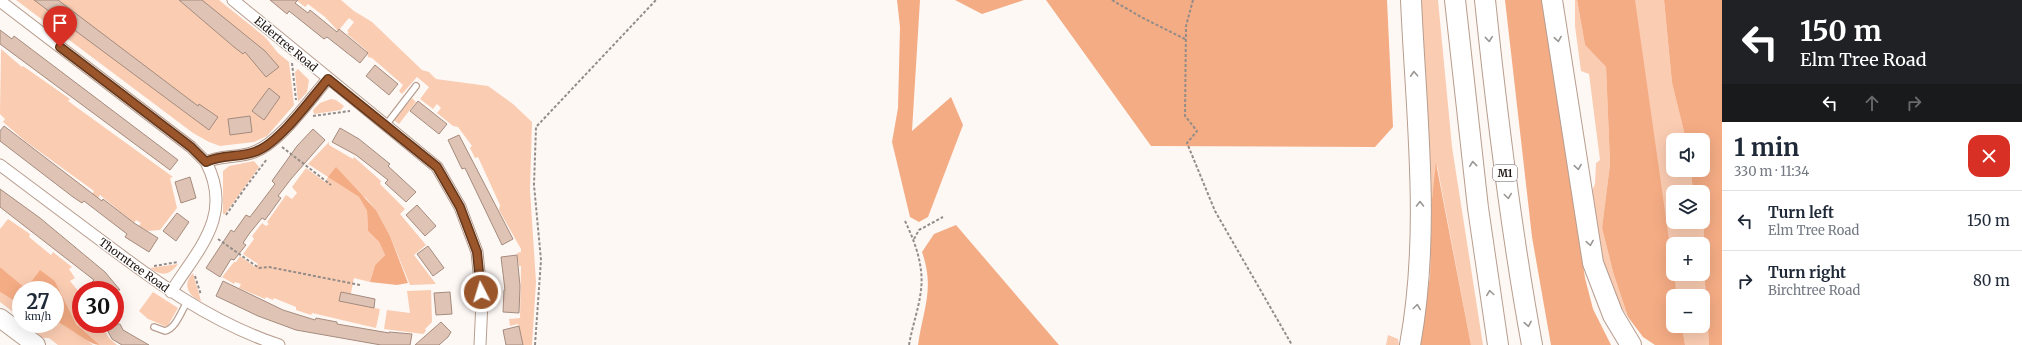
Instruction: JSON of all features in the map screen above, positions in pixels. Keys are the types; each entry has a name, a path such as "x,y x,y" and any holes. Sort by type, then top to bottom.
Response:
{"highway":[{"path":"1410,345 1418,299 1421,243 1420,181 1411,0"},
{"path":"1455,0 1478,208 1498,345"},
{"name":"M1","path":"1485,0 1498,123 1514,241 1532,345"},
{"path":"1552,0 1593,263 1613,314 1631,345"}],"main road":[{"path":"0,318 36,345"}],"street":[{"name":"Eldertree Road","path":"233,0 437,167 460,207 477,252 482,302 480,345"},
{"path":"0,1 191,147 206,162 214,182 216,196 215,215 209,232 171,292"},
{"path":"206,162 215,159 253,153 277,143 296,116 328,79"},
{"name":"Thorntree Road","path":"0,164 138,268 186,302 206,313 279,345"}],"lane":[{"path":"386,125 416,86"},
{"path":"154,326 165,331 169,330 186,302"}],"path":[{"path":"535,345 541,260 534,185 536,127 656,0"},
{"path":"1112,0 1141,17 1186,39"},
{"path":"1193,0 1186,26 1185,116 1197,131 1187,143 1215,211 1292,345"},
{"path":"291,48 296,116 366,109"},
{"path":"224,220 244,188 277,143 331,184"},
{"path":"914,239 919,230 943,217"},
{"path":"904,221 914,239 921,275 921,290 909,345"},
{"path":"209,232 259,268 269,267 360,285"},
{"path":"138,268 191,260 206,313"}],"shaded area":[{"path":"16,0 219,0 265,37 278,53 289,62 294,105 267,136 254,142 220,146 209,142 193,133"},
{"path":"296,0 341,0 354,11 372,22 422,70 429,72 436,79 488,86 513,104 532,122 530,190 536,282 532,345 523,345 518,324 510,326 509,319 520,318 521,266 519,266 517,253 521,252 521,249 499,210 500,205 478,157 475,158 470,148 472,146 458,127 453,126 437,113 441,108 437,104 433,109 420,99 429,87 417,77 402,94 399,91 403,85 372,58 368,57 367,51 347,34 349,32 347,31 354,22 349,18 338,31 325,17 308,4 305,7"},
{"path":"897,0 920,0 912,131 951,97 963,125 928,217 919,222 910,217 892,142 898,108 900,27"},
{"path":"955,0 1024,0 982,14"},
{"path":"1046,0 1387,0 1393,127 1375,147 1151,146"},
{"path":"1419,0 1438,0 1452,147 1483,345 1471,345 1437,165 1432,199 1430,277"},
{"path":"1505,0 1545,0 1585,278 1593,309 1611,345 1551,345 1532,237"},
{"path":"1575,0 1577,0 1585,45 1606,67 1610,164 1602,228 1613,272 1628,317 1619,304 1600,257 1589,197 1595,184 1596,163 1600,160 1589,74 1581,71 1575,26"},
{"path":"1577,0 1635,0 1666,218 1666,229 1667,229 1669,237 1666,237 1666,281 1675,281 1676,289 1666,289 1666,333 1683,333 1685,345 1655,345 1643,337 1628,317 1613,272 1602,228 1610,164 1606,67 1585,45"},
{"path":"1634,0 1664,0 1672,83 1684,133 1666,133 1666,177 1692,177 1692,185 1666,185 1666,224"},
{"path":"1664,0 1722,0 1722,345 1709,345 1710,289 1705,289 1705,281 1710,281 1710,237 1704,237 1704,229 1710,229 1710,185 1692,185 1692,177 1710,177 1710,133 1684,133 1672,83"},
{"path":"1,49 22,67 23,66 70,99 68,101 173,177 170,178 177,208 160,230 148,231 139,226 141,223 136,220 134,223 100,195 98,198 92,194 94,191 25,141 3,122 5,119 0,114"},
{"path":"298,69 309,80 307,92 298,102 295,72"},
{"path":"412,98 416,102 399,124 394,120"},
{"path":"331,99 336,100 344,106 341,110 314,114 313,110 320,103"},
{"path":"329,142 329,145 353,159 354,157 381,181 380,184 405,209 400,214 426,245 414,255 436,284 410,285 390,236 376,210 366,198 329,177 359,197 367,211 368,231 379,242 385,255 375,265 370,282 354,278 349,303 380,309 376,328 312,313 311,315 296,310 296,307 274,298 273,300 266,297 265,299 239,288 241,284 235,282 234,284 222,277 240,256 255,267 258,264 243,254 254,239 252,236 262,223 266,226 269,224 267,222 286,195 292,199 297,193 292,187 306,168 325,182 328,177 308,164"},
{"path":"254,161 259,167 225,214 223,214 223,171 229,166"},
{"path":"1436,163 1471,345 1418,345 1430,277 1432,199"},
{"path":"336,167 376,210 390,236 408,283 397,285 370,282 375,265 385,255 379,242 368,231 367,211 359,197 328,177"},
{"path":"8,219 30,234 29,237 51,255 53,252 72,267 69,269 75,278 70,281 72,283 72,316 64,299 64,281 55,281 40,271 33,281 16,281 0,267 0,229"},
{"path":"956,225 1059,345 918,345 928,288 926,265 922,252 934,234"},
{"path":"1667,229 1704,230 1704,237 1668,237"},
{"path":"178,264 172,271 166,274 158,273 150,268"},
{"path":"0,267 17,281 12,281 12,299 0,292"},
{"path":"40,270 55,281 32,281"},
{"path":"193,273 201,301 196,299 188,289 188,281"},
{"path":"1674,281 1705,281 1705,289 1676,289"},
{"path":"431,290 432,322 425,329 426,331 423,334 384,329 387,310 410,313 407,291"},
{"path":"0,292 12,299 12,311 0,302"},
{"path":"153,292 178,308 167,327 148,319 139,311"},
{"path":"64,299 72,316 72,331 64,326"},
{"path":"64,325 72,330 72,333 76,333 93,345 58,345 49,338 38,338 31,333 64,333"},
{"path":"75,333 86,333 100,345 95,344"},
{"path":"86,333 106,333 109,338 117,345 100,345"},
{"path":"1683,333 1708,333 1709,345 1685,345"},
{"path":"1388,335 1398,339 1399,345 1386,345"}],"building":[{"path":"34,0 58,0 198,106 199,104 218,117 209,130"},
{"path":"179,0 202,0 265,51 279,67 266,77 245,52 243,54 234,47"},
{"path":"270,0 298,0 295,3 308,13 310,10 337,32 339,29 368,53 360,63 327,37 324,39 289,11 287,14"},
{"path":"0,30 12,39 14,36 178,160 170,170 0,44"},
{"path":"375,65 398,84 389,95 366,76"},
{"path":"269,88 280,97 264,120 252,111"},
{"path":"418,101 447,124 439,134 410,111"},
{"path":"250,116 252,132 230,135 228,119"},
{"path":"4,126 102,201 103,199 134,223 158,238 149,252 125,237 127,234 84,201 82,203 73,197 0,141 0,131"},
{"path":"340,128 359,139 390,164 388,166 416,192 406,202 385,183 388,180 356,155 332,142"},
{"path":"313,129 325,140 278,196 281,198 265,220 262,218 249,234 243,243 246,245 234,260 231,259 220,277 206,268 231,230 234,232 246,215 250,217 275,184 272,181 297,146"},
{"path":"459,135 513,239 502,245 465,168 462,169 448,140"},
{"path":"190,177 196,198 181,203 175,182"},
{"path":"0,189 40,218 105,272 112,281 93,281 94,280 0,207"},
{"path":"417,205 436,226 425,236 406,215"},
{"path":"177,213 189,222 176,241 163,231"},
{"path":"428,246 444,268 433,276 417,254"},
{"path":"517,255 520,286 519,313 503,312 505,290 501,257"},
{"path":"223,281 283,310 315,320 316,318 337,322 337,324 389,333 412,334 410,345 381,345 296,330 258,316 216,296"},
{"path":"341,292 375,299 374,308 339,301"},
{"path":"450,292 452,314 436,315 434,293"},
{"path":"441,322 451,332 439,345 415,345"},
{"path":"519,326 523,345 506,345 503,330"},
{"path":"124,331 149,345 122,345 112,339 109,333 124,333"}],"route":[{"path":"60,47 191,147 206,162 215,159 247,155 275,141 328,79 437,167 460,207 477,252 481,292"}]}
